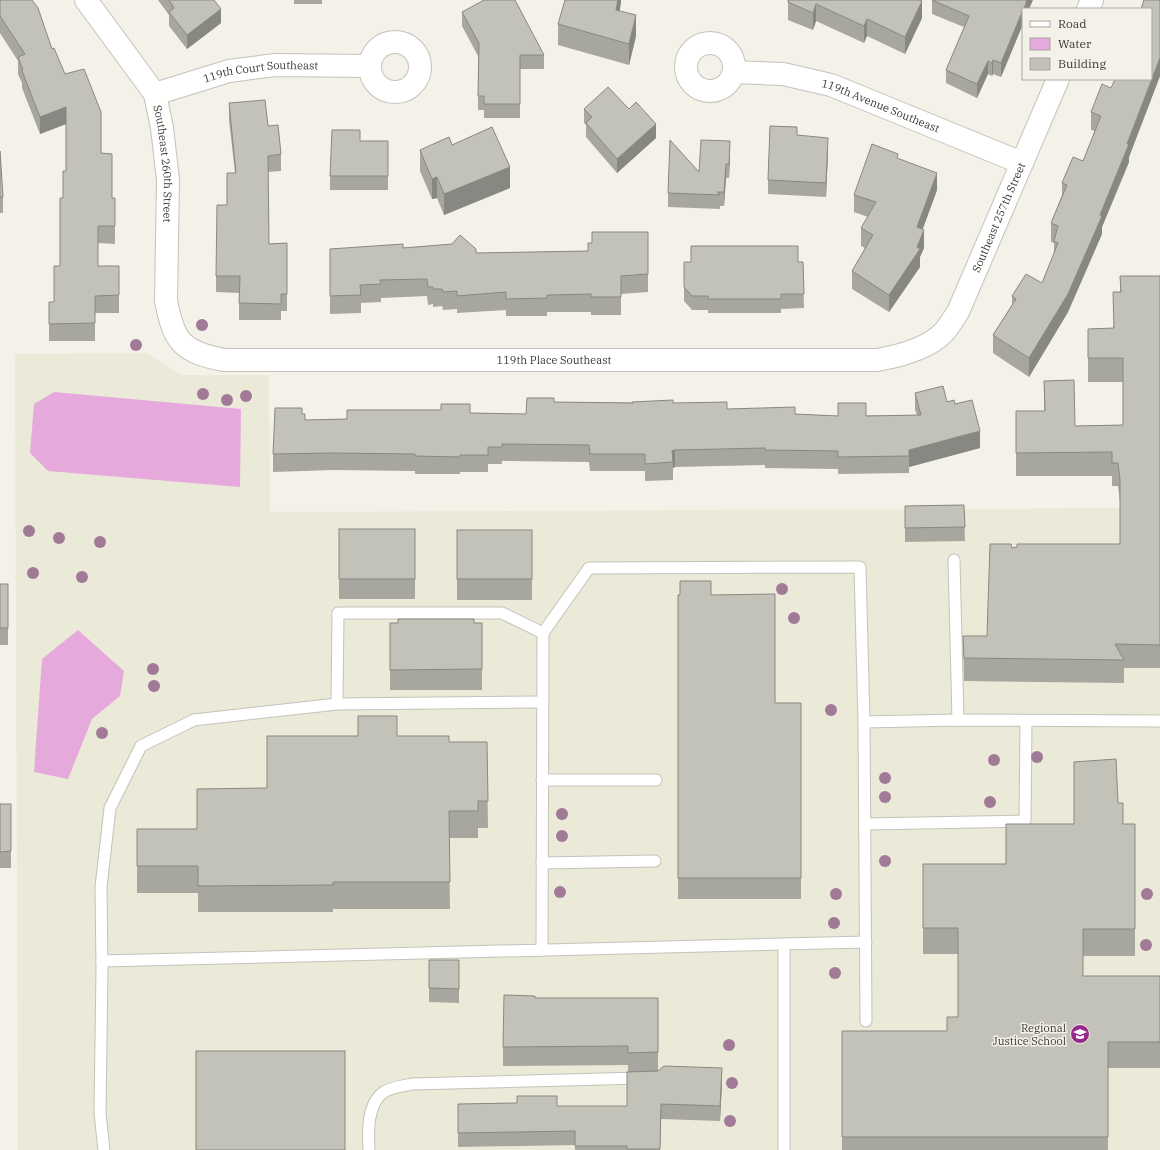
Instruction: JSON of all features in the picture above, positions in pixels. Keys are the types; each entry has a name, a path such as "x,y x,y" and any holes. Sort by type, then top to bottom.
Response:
{"street":[{"name":"Southeast 260th Street","path":"86,0 155,94 162,128 168,180 166,301 169,318 175,334 185,347"},
{"name":"119th Court Southeast","path":"155,94 228,71 275,65 369,66"},
{"name":"119th Avenue Southeast","path":"734,72 783,74 831,85 1022,163"},
{"name":"Southeast 257th Street","path":"924,345 943,333 958,312 1058,80"},
{"name":"119th Place Southeast","path":"185,347 200,355 224,360 877,360 902,356 924,345"}],"lane":[{"path":"954,560 958,720"},
{"path":"542,950 543,633 589,568 860,567 864,722 866,1021"},
{"path":"337,704 338,612 502,613 543,633"},
{"path":"104,1150 100,1113 102,961 101,887 110,808 141,746 194,720 337,704 543,702"},
{"path":"864,722 958,720 1026,722 1160,721"},
{"path":"865,824 1024,821 1026,722"},
{"path":"542,780 656,780"},
{"path":"542,863 655,862"},
{"path":"102,961 866,942"},
{"path":"784,944 784,1150"},
{"path":"369,1150 368,1128 376,1101 385,1092 412,1084 649,1078"}],"shaded area":[{"path":"146,353 182,375 269,375 270,512 1160,508 1160,1150 18,1150 15,354"}],"water":[{"path":"54,392 241,409 240,487 48,471 30,453 34,404"},
{"path":"78,630 124,671 120,696 92,719 68,779 34,772 42,659"}],"building":[{"path":"0,0 32,0 38,8 52,49 54,48 65,74 84,69 101,112 101,153 112,154 112,198 115,198 115,226 98,226 98,266 119,266 119,295 95,296 95,323 49,324 49,302 54,302 54,266 60,266 60,198 63,198 63,171 66,171 66,107 40,117 18,57 25,54 0,16"},
{"path":"169,0 214,0 221,9 187,35 169,12 174,8"},
{"path":"484,0 515,0 544,55 520,55 520,104 484,104 484,96 478,96 479,43 462,12"},
{"path":"565,0 618,0 616,10 636,15 629,44 558,24"},
{"path":"788,0 922,1 905,37 867,19 864,26 816,4 813,13 788,2"},
{"path":"932,0 1027,0 1024,8 1022,8 1022,12 1001,63 993,60 992,63 988,61 977,84 946,70 969,16"},
{"path":"1144,0 1160,0 1160,58 1152,79 1152,8 1141,8"},
{"path":"1115,80 1152,80 1127,144 1129,144 1100,215 1102,216 1068,294 1029,358 993,335 1016,299 1012,296 1026,274 1042,283 1058,243 1054,241 1058,226 1051,223 1067,185 1062,183 1073,157 1083,161 1101,116 1091,112 1102,84 1111,88"},
{"path":"608,87 629,109 636,102 656,124 617,159 586,123 592,117 584,109"},
{"path":"265,100 268,126 278,125 281,154 268,156 269,244 287,243 287,294 281,294 281,304 239,303 240,276 216,276 217,205 227,205 227,173 236,173 229,103"},
{"path":"770,126 797,127 797,135 828,138 826,183 768,180"},
{"path":"492,127 510,167 444,194 437,177 432,179 420,150 449,137 452,145"},
{"path":"332,130 360,130 360,141 388,141 388,176 330,176"},
{"path":"670,140 699,172 701,140 730,141 729,164 726,164 724,192 717,192 720,195 668,193"},
{"path":"872,144 898,154 897,158 937,173 917,227 924,230 917,247 920,249 889,295 852,271 873,235 861,228 876,202 854,195"},
{"path":"0,151 3,197 0,197"},
{"path":"592,232 648,232 648,274 621,276 621,297 591,297 591,294 547,295 547,298 506,299 506,292 457,296 457,291 443,292 442,289 433,289 433,287 428,287 427,279 380,280 381,284 360,285 361,295 330,296 330,249 403,244 403,248 452,244 460,235 476,249 476,253 588,251 588,243 592,243"},
{"path":"691,246 798,246 798,262 803,262 804,294 781,294 781,299 708,299 708,296 692,296 684,287 684,262 691,262"},
{"path":"1120,276 1160,276 1160,645 1115,644 1124,660 964,658 963,636 987,636 990,544 1011,544 1012,548 1017,547 1017,544 1120,544 1120,479 1118,463 1112,463 1112,452 1016,453 1016,411 1045,411 1044,381 1074,380 1075,426 1123,425 1123,358 1088,358 1088,329 1114,328 1113,292 1121,292"},
{"path":"943,386 947,402 954,400 955,404 972,400 980,431 909,450 909,456 838,457 838,451 765,450 765,448 675,450 672,451 673,462 645,464 645,454 590,454 589,445 502,444 502,447 488,447 488,455 460,455 460,457 415,456 415,454 273,454 275,408 302,408 302,414 305,414 305,420 347,419 347,410 441,410 441,404 470,404 470,413 526,414 527,398 554,398 554,402 633,403 632,402 673,400 673,403 727,402 727,409 795,407 795,414 838,416 838,403 866,403 866,416 921,415 915,393"},
{"path":"964,505 965,527 905,528 905,506"},
{"path":"339,529 415,529 415,579 339,579"},
{"path":"457,530 532,530 532,579 457,579"},
{"path":"680,581 711,581 711,595 775,594 775,703 801,703 801,878 678,878 678,595 680,595"},
{"path":"0,584 8,584 8,628 0,628"},
{"path":"398,619 474,619 474,623 482,623 482,669 390,670 390,623 398,623"},
{"path":"358,716 397,716 397,736 449,736 449,742 487,742 488,801 478,801 478,811 449,811 450,882 333,882 333,885 198,886 198,866 137,866 137,829 197,829 197,789 267,788 267,736 358,736"},
{"path":"1116,759 1118,803 1123,803 1123,824 1135,824 1135,929 1083,929 1083,976 1160,976 1160,1042 1108,1042 1108,1137 842,1137 842,1031 947,1031 947,1017 958,1017 958,928 923,928 923,864 1006,864 1006,824 1074,824 1074,762"},
{"path":"0,804 11,804 11,851 0,852"},
{"path":"429,960 459,960 459,989 429,988"},
{"path":"504,995 535,996 535,998 658,998 658,1052 628,1053 628,1046 503,1047"},
{"path":"196,1051 345,1051 345,1150 196,1150"},
{"path":"664,1066 722,1068 720,1106 661,1104 660,1149 627,1149 627,1146 575,1146 575,1131 458,1133 458,1104 517,1103 517,1096 557,1096 557,1106 627,1106 627,1072 658,1071"}],"place":[{"name":"Regional Justice School","path":"1080,1034"}]}
